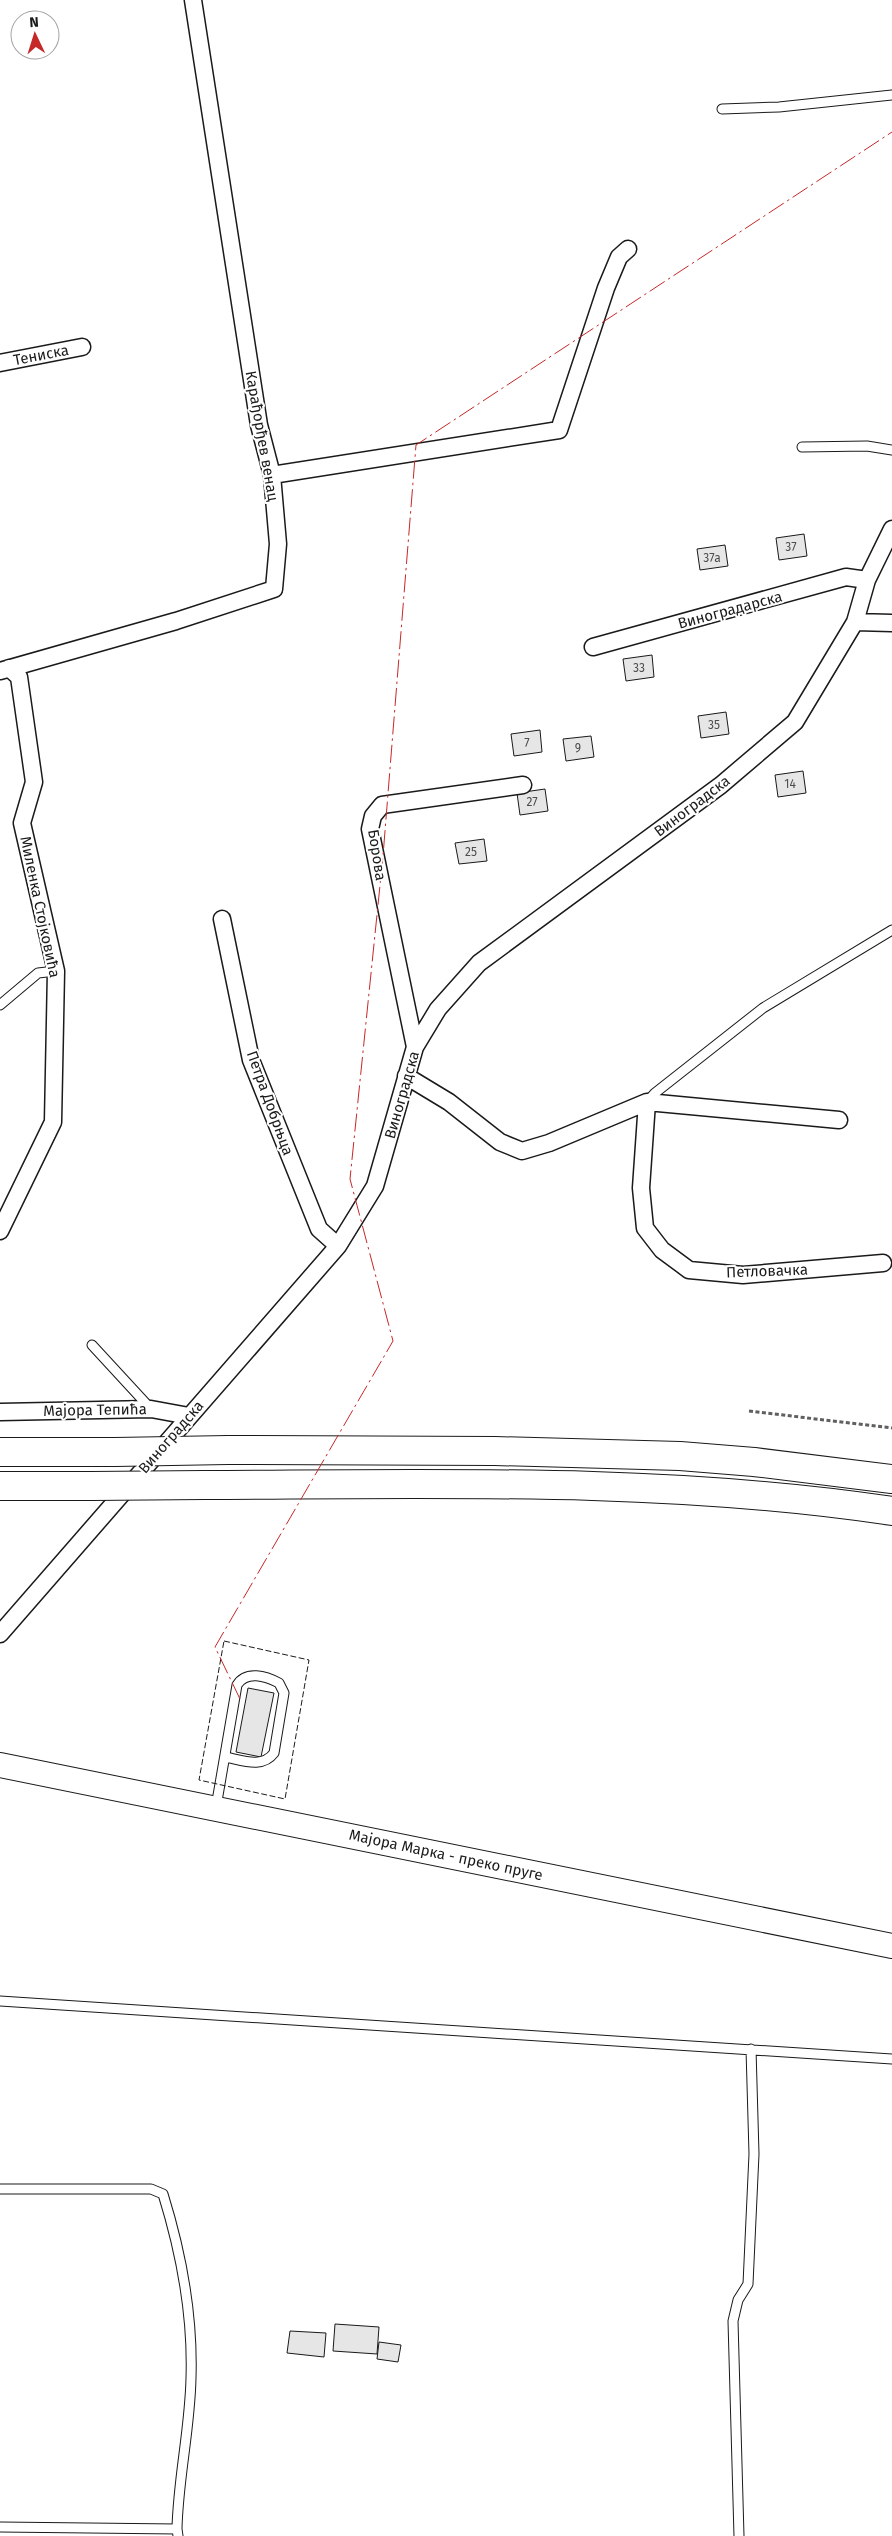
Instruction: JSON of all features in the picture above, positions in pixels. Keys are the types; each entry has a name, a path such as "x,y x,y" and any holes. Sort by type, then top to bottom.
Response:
{"highway":[{"path":"0,1452 228,1450 495,1451 680,1456 754,1462 892,1479"},
{"path":"0,1486 569,1486 698,1491 892,1511"}],"street":[{"name":"Карађорђев венац","path":"5,669 64,654 274,589 278,544 272,475 259,426 193,0"},
{"path":"272,475 559,430 606,288 619,257 628,249"},
{"name":"Тениска","path":"0,363 82,347"},
{"name":"Виноградска","path":"0,1634 338,1246 375,1186 415,1046 438,1010 479,963 721,785 795,722 855,622 867,580 892,529"},
{"name":"Виноградарска","path":"593,647 846,577 867,580"},
{"path":"855,622 892,624"},
{"name":"Миленка Стојковића","path":"0,1231 53,1122 56,971 22,823 34,782 19,677 5,669"},
{"name":"Борова","path":"415,1046 370,829 373,816 382,806 523,785"},
{"name":"Петра Добрњца","path":"222,919 251,1060 319,1229 338,1246"},
{"path":"406,1076 449,1102 500,1142 522,1151 549,1143 647,1102 839,1120"},
{"name":"Петловачка","path":"647,1102 641,1188 645,1228 662,1250 689,1270 743,1275 883,1263"},
{"name":"Мајора Тепића","path":"0,1412 151,1409 189,1416"},
{"name":"Мајора Марка - преко пруге","path":"0,1764 892,1946"}],"lane":[{"path":"722,109 779,107 892,95"},
{"path":"802,448 867,446 892,450"},
{"path":"647,1102 655,1093 763,1008 892,930"},
{"path":"0,1005 38,973 56,971"},
{"path":"92,1345 151,1409"},
{"path":"216,1808 225,1757 240,1680 259,1675 279,1682 284,1692 274,1753 269,1759 259,1763 225,1757"},
{"path":"0,2001 892,2059"},
{"path":"739,2536 733,2321 738,2300 748,2284 754,2154 751,2049"},
{"path":"0,2189 151,2189 163,2194 173,2226 188,2310 191,2376 186,2444 178,2497 178,2533 0,2527"}],"path":[{"path":"749,1411 892,1428"}],"building":[{"path":"804,534 807,556 779,560 776,538"},
{"path":"725,545 728,566 700,570 697,549"},
{"path":"652,655 654,677 626,681 623,659"},
{"path":"726,712 729,734 701,738 698,716"},
{"path":"540,730 542,752 514,756 511,734"},
{"path":"591,736 594,757 566,761 563,739"},
{"path":"803,771 806,793 778,797 775,775"},
{"path":"545,789 548,811 520,815 517,793"},
{"path":"484,839 487,861 459,864 455,843"},
{"path":"248,1688 274,1693 261,1757 236,1752"},
{"path":"335,2324 379,2327 377,2354 333,2351"},
{"path":"290,2331 326,2333 324,2357 287,2353"},
{"path":"379,2342 401,2345 398,2362 377,2359"}],"fence":[{"path":"224,1641 309,1660 285,1799 199,1780 224,1641"}],"power":[{"path":"240,1699 215,1647 393,1341 350,1179 383,856 416,445 892,132"}]}
